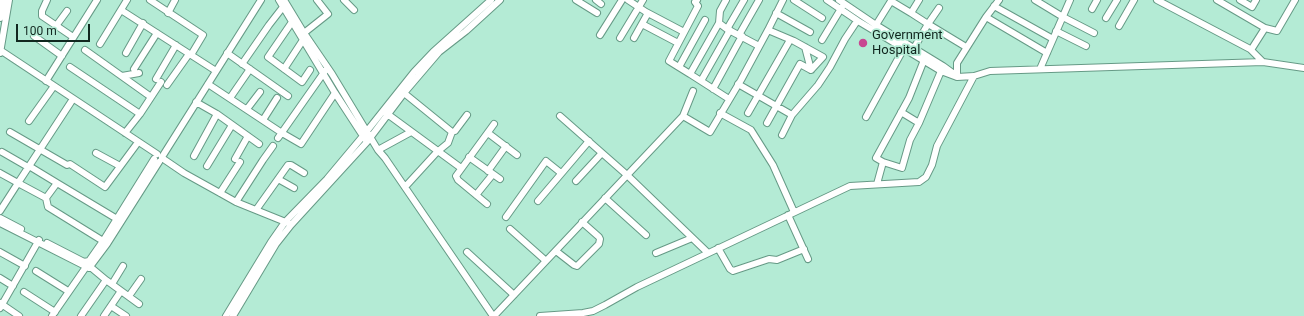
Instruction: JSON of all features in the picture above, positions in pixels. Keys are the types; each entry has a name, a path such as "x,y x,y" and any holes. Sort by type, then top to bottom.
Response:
{"street":[{"path":"0,18 3,0"},
{"path":"0,52 9,0"},
{"path":"47,0 42,11 42,16 73,38"},
{"path":"46,81 97,0"},
{"path":"100,44 127,0"},
{"path":"126,133 161,82 190,54 203,35 150,0"},
{"path":"168,13 175,0"},
{"path":"24,292 54,314 68,291 87,266 107,244 256,0"},
{"path":"87,266 208,84 214,70 227,53 261,0"},
{"path":"279,0 303,40 326,70 335,93 367,137 385,158 493,316 683,116 693,91"},
{"path":"284,0 367,137"},
{"path":"304,33 328,14 317,0"},
{"path":"344,0 354,10"},
{"path":"226,316 273,243 288,224 367,137 414,72 433,52 491,0"},
{"path":"385,113 439,52 466,31 500,0"},
{"path":"576,0 597,13"},
{"path":"600,35 622,0"},
{"path":"628,0 648,13 684,32"},
{"path":"620,38 643,0"},
{"path":"697,0 695,2 698,6 668,61 729,99"},
{"path":"690,74 719,23 720,11 726,0"},
{"path":"701,81 744,0"},
{"path":"713,89 760,0"},
{"path":"683,116 710,132 768,30 783,0"},
{"path":"794,0 822,18"},
{"path":"826,0 941,71 957,76 974,76 990,71 1263,62 1304,68"},
{"path":"876,25 890,0 966,47"},
{"path":"911,13 919,0"},
{"path":"957,76 957,63 986,17 999,0"},
{"path":"1035,0 1094,33"},
{"path":"1040,69 1070,0"},
{"path":"1092,9 1098,0"},
{"path":"1106,18 1117,0"},
{"path":"1119,26 1134,0"},
{"path":"1217,0 1265,28 1277,31 1295,0"},
{"path":"1240,0 1252,7 1256,0"},
{"path":"1162,1 1251,50 1263,62"},
{"path":"822,40 840,9 842,2 957,76"},
{"path":"994,6 1053,39"},
{"path":"242,64 283,7"},
{"path":"914,48 939,8"},
{"path":"121,10 214,70"},
{"path":"56,26 67,11"},
{"path":"634,38 648,13"},
{"path":"776,13 810,32"},
{"path":"986,17 1047,53"},
{"path":"679,67 704,20"},
{"path":"782,135 792,115 818,85 830,67 845,39 858,21"},
{"path":"292,22 268,57 302,82 310,70"},
{"path":"126,53 143,23"},
{"path":"719,23 759,46"},
{"path":"642,24 678,43"},
{"path":"1251,50 1265,28"},
{"path":"768,30 823,57 812,70"},
{"path":"1056,31 1086,46"},
{"path":"122,76 136,71 157,33"},
{"path":"34,36 62,56"},
{"path":"284,69 303,40"},
{"path":"748,113 790,40"},
{"path":"161,82 176,45"},
{"path":"805,48 812,70"},
{"path":"866,117 904,48"},
{"path":"85,50 151,96"},
{"path":"0,52 46,81 72,102 159,158 236,202 288,224"},
{"path":"0,52 126,133 159,158"},
{"path":"227,53 288,96"},
{"path":"924,60 901,112 876,158 883,162 902,168 910,140 919,123 941,71"},
{"path":"767,123 800,64 812,70"},
{"path":"70,67 140,114"},
{"path":"230,98 250,69"},
{"path":"280,136 326,70"},
{"path":"540,316 593,311 637,287 850,186 919,182 926,178 932,165 937,146 974,76"},
{"path":"208,84 263,120 280,136 301,144 335,93"},
{"path":"738,84 792,115"},
{"path":"29,121 53,87"},
{"path":"247,109 260,92"},
{"path":"404,93 452,132"},
{"path":"263,120 277,98"},
{"path":"0,211 28,166 72,102"},
{"path":"196,102 259,144"},
{"path":"901,112 919,123"},
{"path":"385,113 461,168"},
{"path":"720,113 751,130 773,166 794,212"},
{"path":"194,156 216,114"},
{"path":"405,187 437,152 448,143 452,132 455,131 467,115"},
{"path":"560,116 589,141 601,154 627,175 708,253"},
{"path":"487,204 457,179 456,174 494,124"},
{"path":"207,166 232,125"},
{"path":"10,132 67,165 70,164 105,187 136,144"},
{"path":"377,149 411,132"},
{"path":"488,133 517,155"},
{"path":"220,193 238,160 248,136"},
{"path":"538,201 589,141"},
{"path":"236,202 273,146"},
{"path":"476,195 506,146"},
{"path":"2,152 117,219"},
{"path":"96,153 120,166"},
{"path":"576,182 601,154"},
{"path":"469,157 500,179"},
{"path":"506,217 546,161 561,174"},
{"path":"877,184 883,162"},
{"path":"256,210 290,164 304,173"},
{"path":"0,173 46,198"},
{"path":"278,179 294,188"},
{"path":"57,183 46,198 48,207 103,242"},
{"path":"605,198 646,235"},
{"path":"788,215 808,259"},
{"path":"0,218 39,241"},
{"path":"556,251 577,266 599,244 599,237 582,222"},
{"path":"0,223 87,266 139,304"},
{"path":"510,229 546,260"},
{"path":"656,253 692,238"},
{"path":"19,316 1,305 39,241"},
{"path":"233,316 273,243"},
{"path":"718,248 730,269 733,271 769,259 776,261 804,249"},
{"path":"0,252 25,266"},
{"path":"468,252 514,295"},
{"path":"112,284 123,266"},
{"path":"36,271 68,291"},
{"path":"0,278 13,286"},
{"path":"129,296 141,278"},
{"path":"81,316 106,280"},
{"path":"104,316 121,291"},
{"path":"110,306 126,316"}],"place":[{"name":"Government Hospital","path":"863,43"}]}
